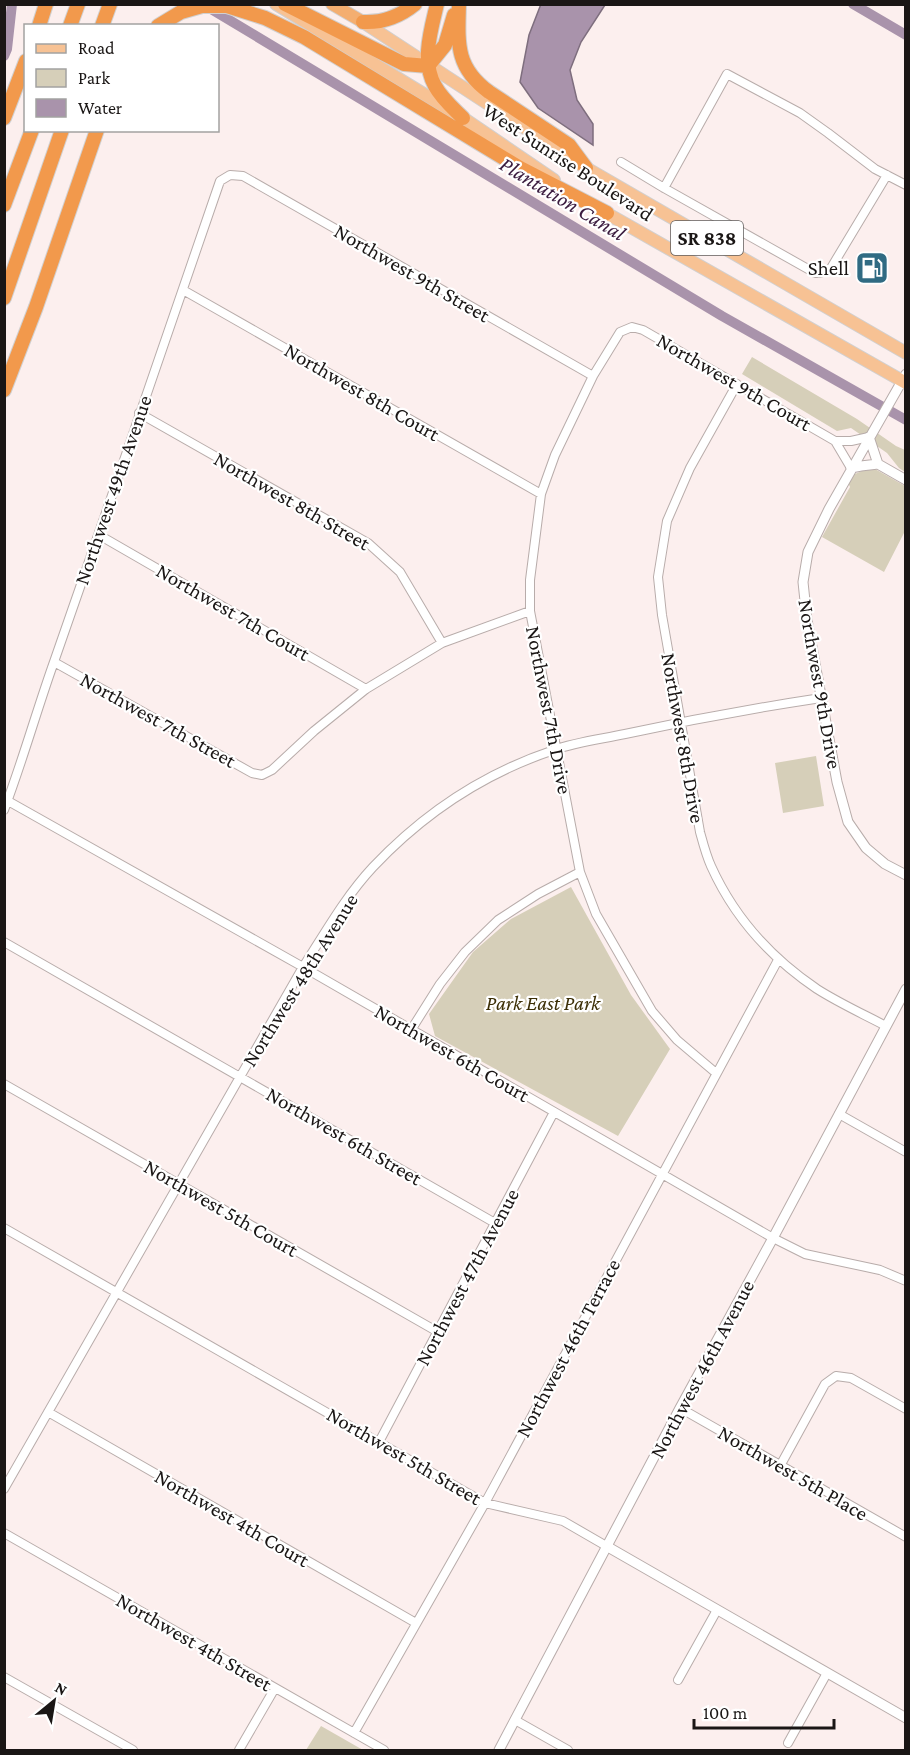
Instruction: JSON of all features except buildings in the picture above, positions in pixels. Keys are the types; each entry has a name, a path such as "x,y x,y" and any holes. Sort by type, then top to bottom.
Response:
{"highway":[{"path":"40,24 46,4"},
{"path":"71,24 78,4"},
{"path":"103,24 110,4"},
{"path":"285,4 404,64 428,66"},
{"name":"West Sunrise Boulevard","path":"332,4 363,22"},
{"path":"363,22 393,18 415,4"},
{"path":"437,4 428,42 428,66 434,85 463,118"},
{"path":"428,66 445,45 458,4"},
{"path":"458,4 458,43 461,59 469,74 489,92 569,144 586,168"},
{"path":"161,24 181,12 202,6 227,6 265,18 304,37 520,168 607,213"},
{"path":"4,118 24,66"},
{"path":"4,205 31,132"},
{"path":"4,298 62,132"},
{"path":"4,390 96,132"}],"main road":[{"name":"West Sunrise Boulevard","path":"276,4 463,118 607,213 904,379"},
{"name":"West Sunrise Boulevard","path":"363,22 586,168 906,353"}],"street":[{"path":"664,188 727,74 800,113 875,169 906,185"},
{"path":"621,162 815,273 831,268 887,175"},
{"name":"Northwest 49th Avenue","path":"4,810 220,181 230,175"},
{"name":"Northwest 9th Street","path":"230,175 243,176 593,376"},
{"name":"Northwest 8th Court","path":"183,290 541,494"},
{"name":"Northwest 7th Drive","path":"632,327 620,332 593,376 555,454 541,494 534,536 530,611 580,872 596,914 652,1011 677,1040 716,1073"},
{"name":"Northwest 9th Court","path":"632,327 643,330 835,441 851,468"},
{"name":"Northwest 9th Drive","path":"904,379 829,509 808,552 803,582 807,620 821,698 837,782 848,822 866,848 885,864 906,875"},
{"name":"Northwest 8th Drive","path":"737,384 690,468 667,521 658,577 662,615 700,831 710,864 728,900 753,934 778,960 820,990 886,1026"},
{"name":"Northwest 8th Street","path":"139,413 368,543 399,572 442,643"},
{"path":"870,436 878,464"},
{"name":"Northwest 9th Court","path":"835,441 851,441 870,436"},
{"path":"851,468 878,464 906,480"},
{"name":"Northwest 7th Court","path":"99,535 366,689"},
{"path":"366,689 442,643 530,611"},
{"name":"Northwest 7th Street","path":"54,662 252,773 262,775 272,770 314,731 366,689"},
{"name":"Northwest 48th Avenue","path":"4,1489 303,967 345,901 374,867 432,815 461,793 505,770 556,749 681,722 821,698"},
{"name":"Northwest 6th Court","path":"8,801 303,967 773,1238 805,1254 880,1270 906,1281"},
{"path":"411,1030 440,984 465,952 498,920 538,894 580,872"},
{"name":"Northwest 6th Street","path":"4,942 495,1223"},
{"name":"Northwest 46th Terrace","path":"354,1733 485,1503 778,960"},
{"name":"Northwest 46th Avenue","path":"499,1750 906,989"},
{"name":"Northwest 5th Court","path":"4,1084 438,1332"},
{"name":"Northwest 47th Avenue","path":"379,1442 554,1112"},
{"path":"839,1114 906,1152"},
{"name":"Northwest 5th Street","path":"4,1228 485,1503 563,1521 906,1718"},
{"path":"780,1466 825,1384 836,1376 851,1378 906,1409"},
{"name":"Northwest 5th Place","path":"680,1408 906,1537"},
{"name":"Northwest 4th Court","path":"48,1412 416,1623"},
{"name":"Northwest 4th Street","path":"4,1533 384,1750"},
{"path":"678,1680 717,1610"},
{"path":"788,1743 827,1673"},
{"path":"4,1677 133,1750"},
{"path":"238,1750 275,1688"},
{"path":"515,1720 568,1750"}],"green space":[{"path":"752,357 905,450 905,472 887,453 851,428 837,431 742,374"},
{"path":"875,469 905,486 905,531 884,572 822,537 850,487 846,478 864,470"},
{"path":"816,756 824,806 783,813 775,763"},
{"name":"Park East Park","path":"571,887 631,995 670,1049 618,1136 435,1036 429,1014 473,952 511,919"},
{"path":"321,1726 363,1750 306,1750"}],"water":[{"path":"541,4 605,5 581,42 570,70 577,100 593,124 593,145 538,108 520,82 529,35"}],"waterway":[{"path":"4,56 7,49 12,4"},
{"path":"853,4 906,35"},
{"name":"Plantation Canal","path":"206,6 722,316 906,420"}],"place":[{"name":"Shell","path":"872,268"}]}
